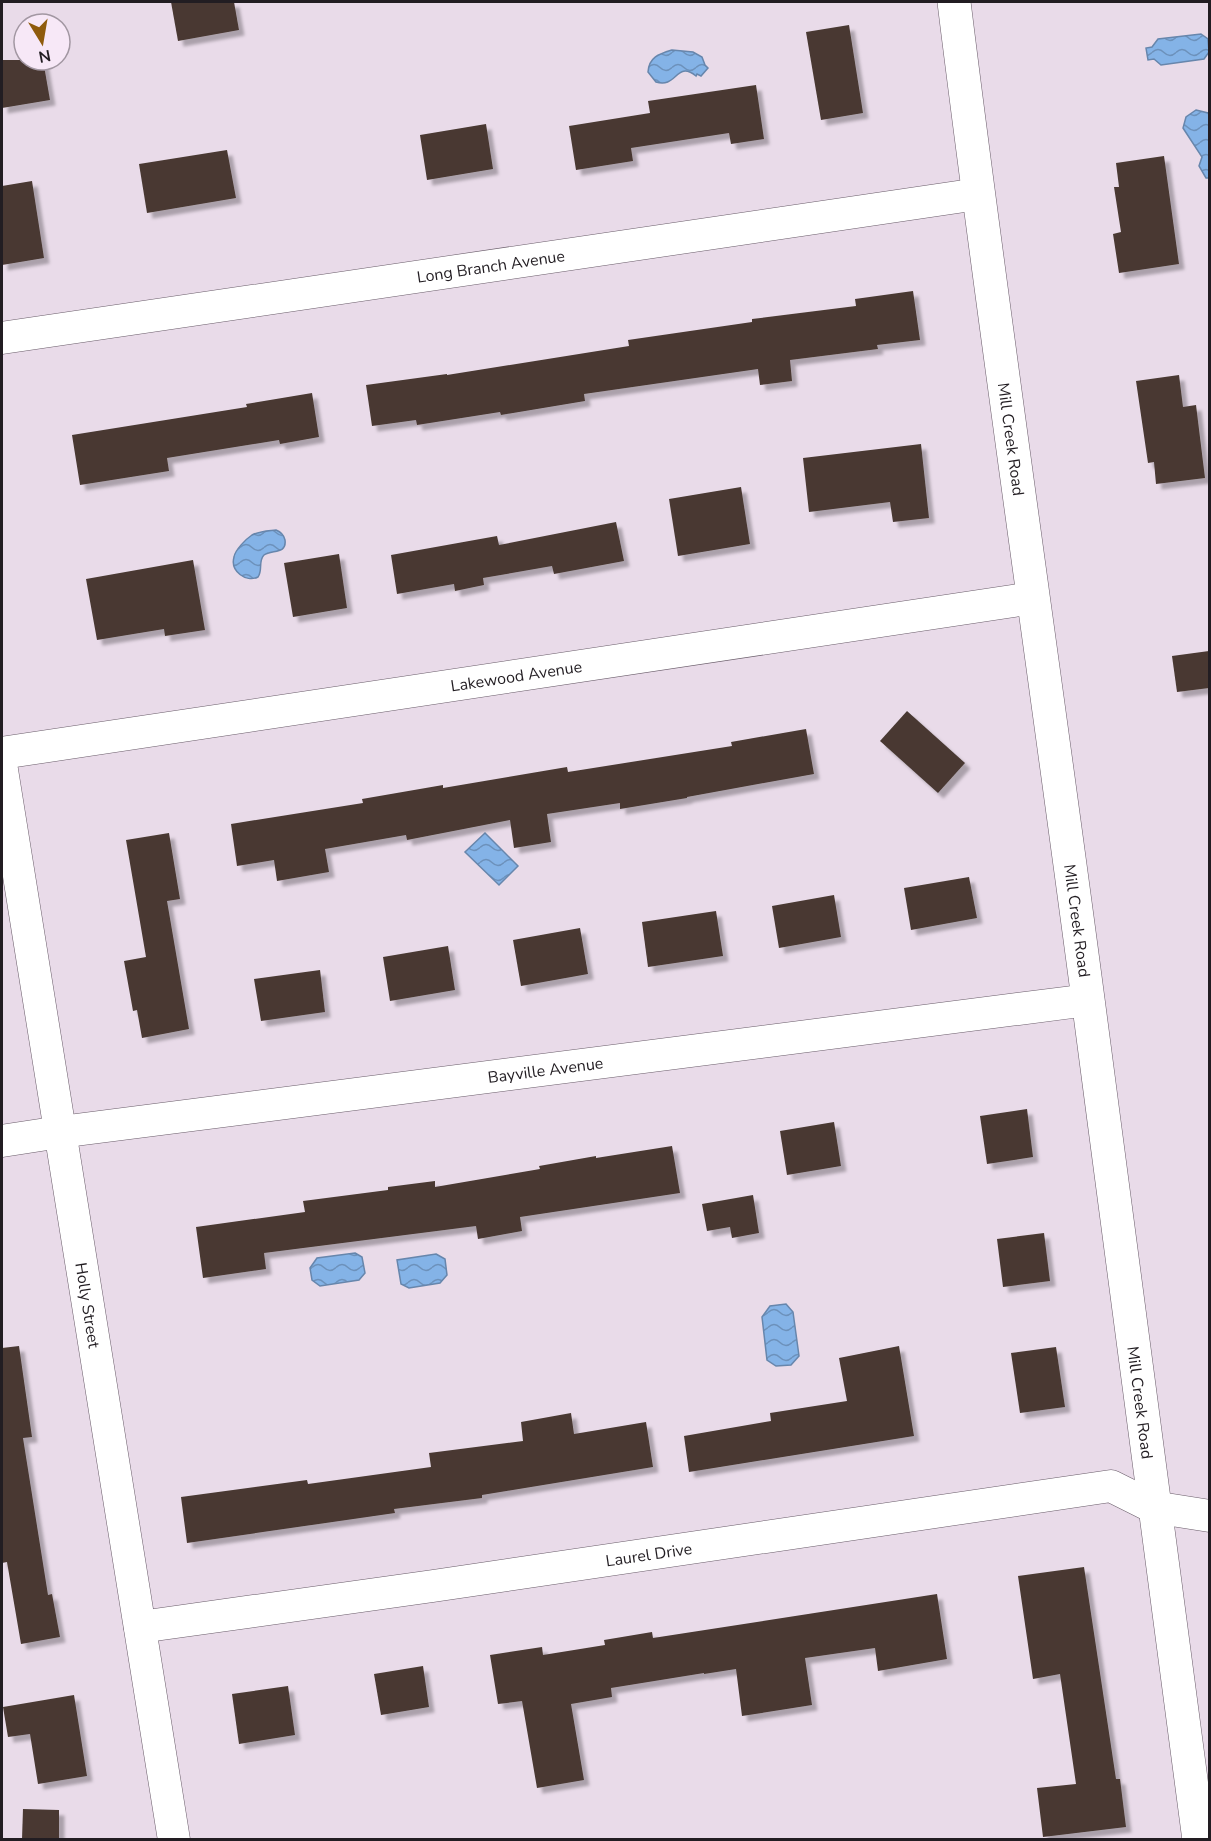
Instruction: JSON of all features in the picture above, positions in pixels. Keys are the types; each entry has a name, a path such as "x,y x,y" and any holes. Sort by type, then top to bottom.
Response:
{"street":[{"name":"Mill Creek Road","path":"954,2 1199,1839"},
{"name":"Long Branch Avenue","path":"2,338 978,194"},
{"name":"Lakewood Avenue","path":"2,753 1033,598"},
{"name":"Holly Street","path":"2,770 174,1839"},
{"name":"Bayville Avenue","path":"2,1141 1088,1000"},
{"name":"Laurel Drive","path":"140,1627 1111,1486 1153,1507 1209,1516"}],"water":[{"path":"1201,34 1208,39 1209,52 1204,59 1161,65 1154,59 1148,60 1146,48 1152,47 1158,39"},
{"path":"672,50 693,52 702,57 708,68 701,76 684,71 668,82 656,82 648,72 650,63 659,55"},
{"path":"1196,110 1209,115 1209,178 1206,178 1199,166 1202,157 1183,128 1186,117"},
{"path":"276,530 284,537 284,548 264,555 258,577 249,578 240,575 233,562 239,548 252,535"},
{"path":"485,833 518,866 499,885 465,852"},
{"path":"355,1253 362,1257 365,1273 359,1280 320,1286 312,1280 310,1268 317,1258"},
{"path":"436,1254 445,1259 447,1275 440,1283 409,1288 401,1284 397,1260"},
{"path":"786,1304 793,1312 799,1356 791,1365 776,1366 767,1360 762,1317 770,1306"}],"building":[{"path":"171,2 234,2 239,30 178,41"},
{"path":"849,25 863,113 821,120 806,32"},
{"path":"2,60 12,60 12,72 45,72 50,100 2,108"},
{"path":"756,85 764,139 731,144 729,133 631,148 633,161 576,170 569,126 650,113 648,101"},
{"path":"486,124 493,169 427,180 420,135"},
{"path":"227,150 236,198 147,213 139,164"},
{"path":"1164,156 1179,264 1119,273 1113,234 1121,232 1114,187 1119,187 1116,163"},
{"path":"32,181 44,258 2,265 2,186"},
{"path":"913,291 920,340 877,345 878,349 790,360 792,381 760,385 758,369 584,394 585,401 501,415 500,412 417,425 416,420 372,426 366,385 447,375 629,346 628,340 752,322 752,319 856,306 855,299"},
{"path":"1179,375 1183,407 1196,405 1205,478 1156,484 1154,462 1148,463 1136,381"},
{"path":"312,393 319,437 280,444 279,440 167,458 169,471 80,485 72,435 247,407 246,404"},
{"path":"921,444 929,518 893,522 890,502 809,512 803,458"},
{"path":"741,487 750,544 678,556 669,499"},
{"path":"616,522 624,561 554,574 552,566 483,578 484,585 455,591 454,584 397,594 391,555 497,536 499,545"},
{"path":"339,554 347,608 293,617 284,563"},
{"path":"193,560 205,630 165,636 164,629 97,640 86,579"},
{"path":"1209,651 1209,688 1177,692 1172,656"},
{"path":"907,711 965,763 938,793 880,741"},
{"path":"806,729 814,774 620,809 620,803 547,814 551,842 514,848 510,820 407,840 406,835 325,849 329,872 277,881 274,860 237,866 231,824 363,803 362,799 443,785 443,788 567,767 568,772 732,746 731,742"},
{"path":"169,833 180,899 167,901 189,1029 142,1038 137,1010 133,1011 124,961 146,957 126,840"},
{"path":"969,877 977,918 911,930 904,888"},
{"path":"834,895 841,937 779,948 772,906"},
{"path":"716,911 723,956 648,967 642,922"},
{"path":"580,928 588,974 521,986 513,940"},
{"path":"448,946 455,990 390,1001 383,957"},
{"path":"320,970 325,1012 261,1021 254,979"},
{"path":"1027,1109 1033,1157 987,1164 980,1116"},
{"path":"834,1122 841,1166 787,1175 780,1131"},
{"path":"672,1146 680,1193 520,1217 522,1231 478,1239 476,1226 264,1253 266,1269 203,1278 196,1227 305,1212 303,1201 388,1190 388,1187 435,1181 435,1187 540,1169 539,1166 596,1156 596,1158"},
{"path":"753,1195 759,1233 732,1238 730,1227 707,1231 702,1204"},
{"path":"1044,1233 1050,1281 1003,1287 997,1239"},
{"path":"19,1346 32,1437 23,1438 48,1595 52,1594 60,1637 21,1644 7,1562 2,1563 2,1348"},
{"path":"899,1346 914,1436 689,1472 684,1436 771,1421 770,1413 847,1401 839,1358"},
{"path":"1056,1347 1065,1407 1020,1413 1011,1353"},
{"path":"571,1413 574,1434 646,1422 653,1467 482,1495 482,1498 394,1509 395,1513 187,1543 181,1497 307,1480 308,1484 431,1467 429,1453 523,1441 521,1422"},
{"path":"1084,1567 1116,1779 1120,1779 1126,1827 1043,1837 1037,1788 1076,1784 1060,1674 1033,1679 1018,1576"},
{"path":"937,1594 947,1659 878,1671 875,1648 805,1658 812,1705 742,1716 736,1669 611,1688 612,1697 571,1704 584,1780 537,1788 522,1701 498,1704 490,1655 542,1647 543,1655 605,1645 604,1640 652,1632 653,1638"},
{"path":"423,1666 429,1707 381,1715 374,1674"},
{"path":"288,1686 295,1735 239,1744 232,1694"},
{"path":"74,1695 87,1776 38,1784 30,1734 8,1737 3,1707"},
{"path":"23,1809 59,1810 59,1839 22,1839"}]}
